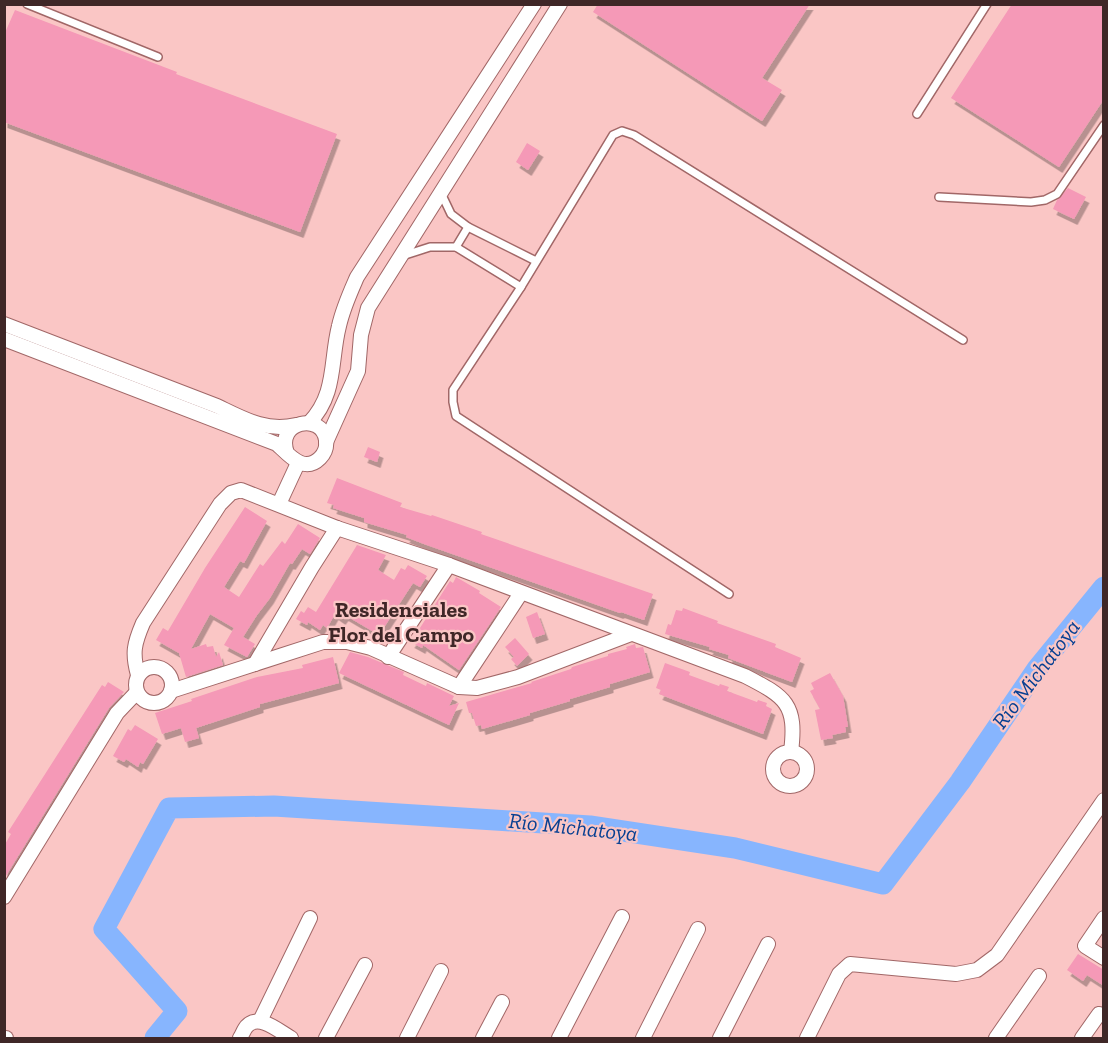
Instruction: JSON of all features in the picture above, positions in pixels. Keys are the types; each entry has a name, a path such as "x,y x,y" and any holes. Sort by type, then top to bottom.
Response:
{"street":[{"path":"279,504 292,458 285,447 287,434 316,416 330,389 338,328 345,302 357,277 534,4"},
{"path":"4,339 277,444 292,458 305,464 318,460 323,455 326,442 358,371 361,335 368,308 560,4"},
{"path":"4,324 217,406 251,422 282,428 303,424 321,429 326,442"},
{"path":"138,675 133,658 135,641 143,623 220,504 231,493 241,490 337,528 449,565 521,594 745,676 775,691 790,709 794,732 791,752"},
{"path":"255,664 337,528"},
{"path":"388,657 449,565"},
{"path":"459,687 521,594"},
{"path":"171,691 323,642 347,642 371,648 459,687 477,688 518,676 631,634"},
{"path":"147,668 159,668 164,670 171,679 171,691 165,700 154,703 144,700 137,692 136,680 138,675 147,668"},
{"path":"4,897 117,713 137,692"},
{"path":"807,1038 839,974 850,964 956,974 977,970 997,955 1104,800"},
{"path":"559,1038 622,917"},
{"path":"260,1021 310,918"},
{"path":"1104,918 1085,946 1104,958"},
{"path":"643,1038 698,929"},
{"path":"720,1038 768,944"},
{"path":"326,1038 365,964"},
{"path":"407,1038 441,971"},
{"path":"996,1038 1039,976"},
{"path":"483,1038 502,1002"},
{"path":"1082,1038 1099,1014"},
{"path":"240,1038 247,1026 260,1021 291,1038"}],"lane":[{"path":"27,4 158,57"},
{"path":"917,114 987,4"},
{"path":"939,197 1031,202 1045,200 1057,194 1104,125"},
{"path":"729,594 456,416 453,390 521,287 614,135 622,131 634,135 963,340"},
{"path":"441,193 451,214 468,228 536,261"},
{"path":"456,247 468,228"},
{"path":"399,257 430,247 456,247 521,287"}],"building":[{"path":"598,4 810,4 762,78 782,90 762,121 593,12"},
{"path":"1012,4 1104,4 1104,99 1059,167 951,98"},
{"path":"15,10 177,72 176,74 337,134 300,232 4,122 4,35"},
{"path":"527,143 540,151 528,170 516,162"},
{"path":"1068,188 1086,197 1074,219 1053,209 1057,200"},
{"path":"368,447 380,452 377,462 364,457"},
{"path":"337,478 402,503 400,507 482,532 481,534 653,594 644,620 424,544 406,537 407,535 364,522 364,518 333,508 334,505 327,503"},
{"path":"245,507 267,521 244,563 240,561 224,587 239,597 260,564 263,566 282,541 285,544 298,524 320,538 310,554 302,549 292,564 290,563 270,598 243,637 255,644 247,657 224,645 234,628 210,614 191,649 206,644 207,647 213,646 216,657 219,652 223,665 186,677 179,653 156,640 163,628 168,631 205,568"},
{"path":"357,545 386,555 378,570 394,580 401,568 405,570 408,565 427,576 420,587 413,583 379,635 345,615 342,619 335,614 327,628 323,625 320,630 308,622 307,625 296,619 301,611 304,613 308,607 316,612"},
{"path":"456,577 501,607 459,670 423,645 422,648 411,642 450,581 453,583"},
{"path":"683,608 776,644 775,647 801,658 792,682 728,658 729,655 709,649 710,647 665,634 676,610 682,611"},
{"path":"537,612 545,634 533,638 526,617"},
{"path":"515,638 529,654 517,666 511,659 514,657 505,647"},
{"path":"635,644 636,648 643,647 650,672 610,684 610,687 530,713 530,715 482,729 481,725 476,726 472,713 469,713 466,702 532,683 627,649 626,647"},
{"path":"350,652 404,672 403,675 454,696 449,706 459,703 449,725 339,673"},
{"path":"333,657 339,683 260,704 260,707 196,728 199,738 185,742 181,728 162,734 155,713 257,677 303,668 302,665"},
{"path":"665,663 690,672 689,675 719,686 720,684 729,687 727,691 757,702 758,700 767,703 766,706 772,709 763,734 659,694 661,690 656,688"},
{"path":"830,673 843,696 848,727 845,727 846,732 821,740 815,710 820,709 810,691 814,689 811,683"},
{"path":"108,682 124,692 109,708 4,879 4,846 11,834 8,832 102,685 105,687"},
{"path":"135,725 158,739 143,764 140,762 138,767 126,759 124,762 113,756 128,729 131,731"},
{"path":"1078,954 1104,970 1104,986 1087,975 1083,981 1067,970"}],"waterway":[{"name":"Río Michatoya","path":"155,1038 177,1011 104,929 169,808 274,806 590,826 735,848 883,884 960,782 1037,669 1104,587"}],"district":[{"name":"Residenciales Flor del Campo","path":"401,622"}]}
